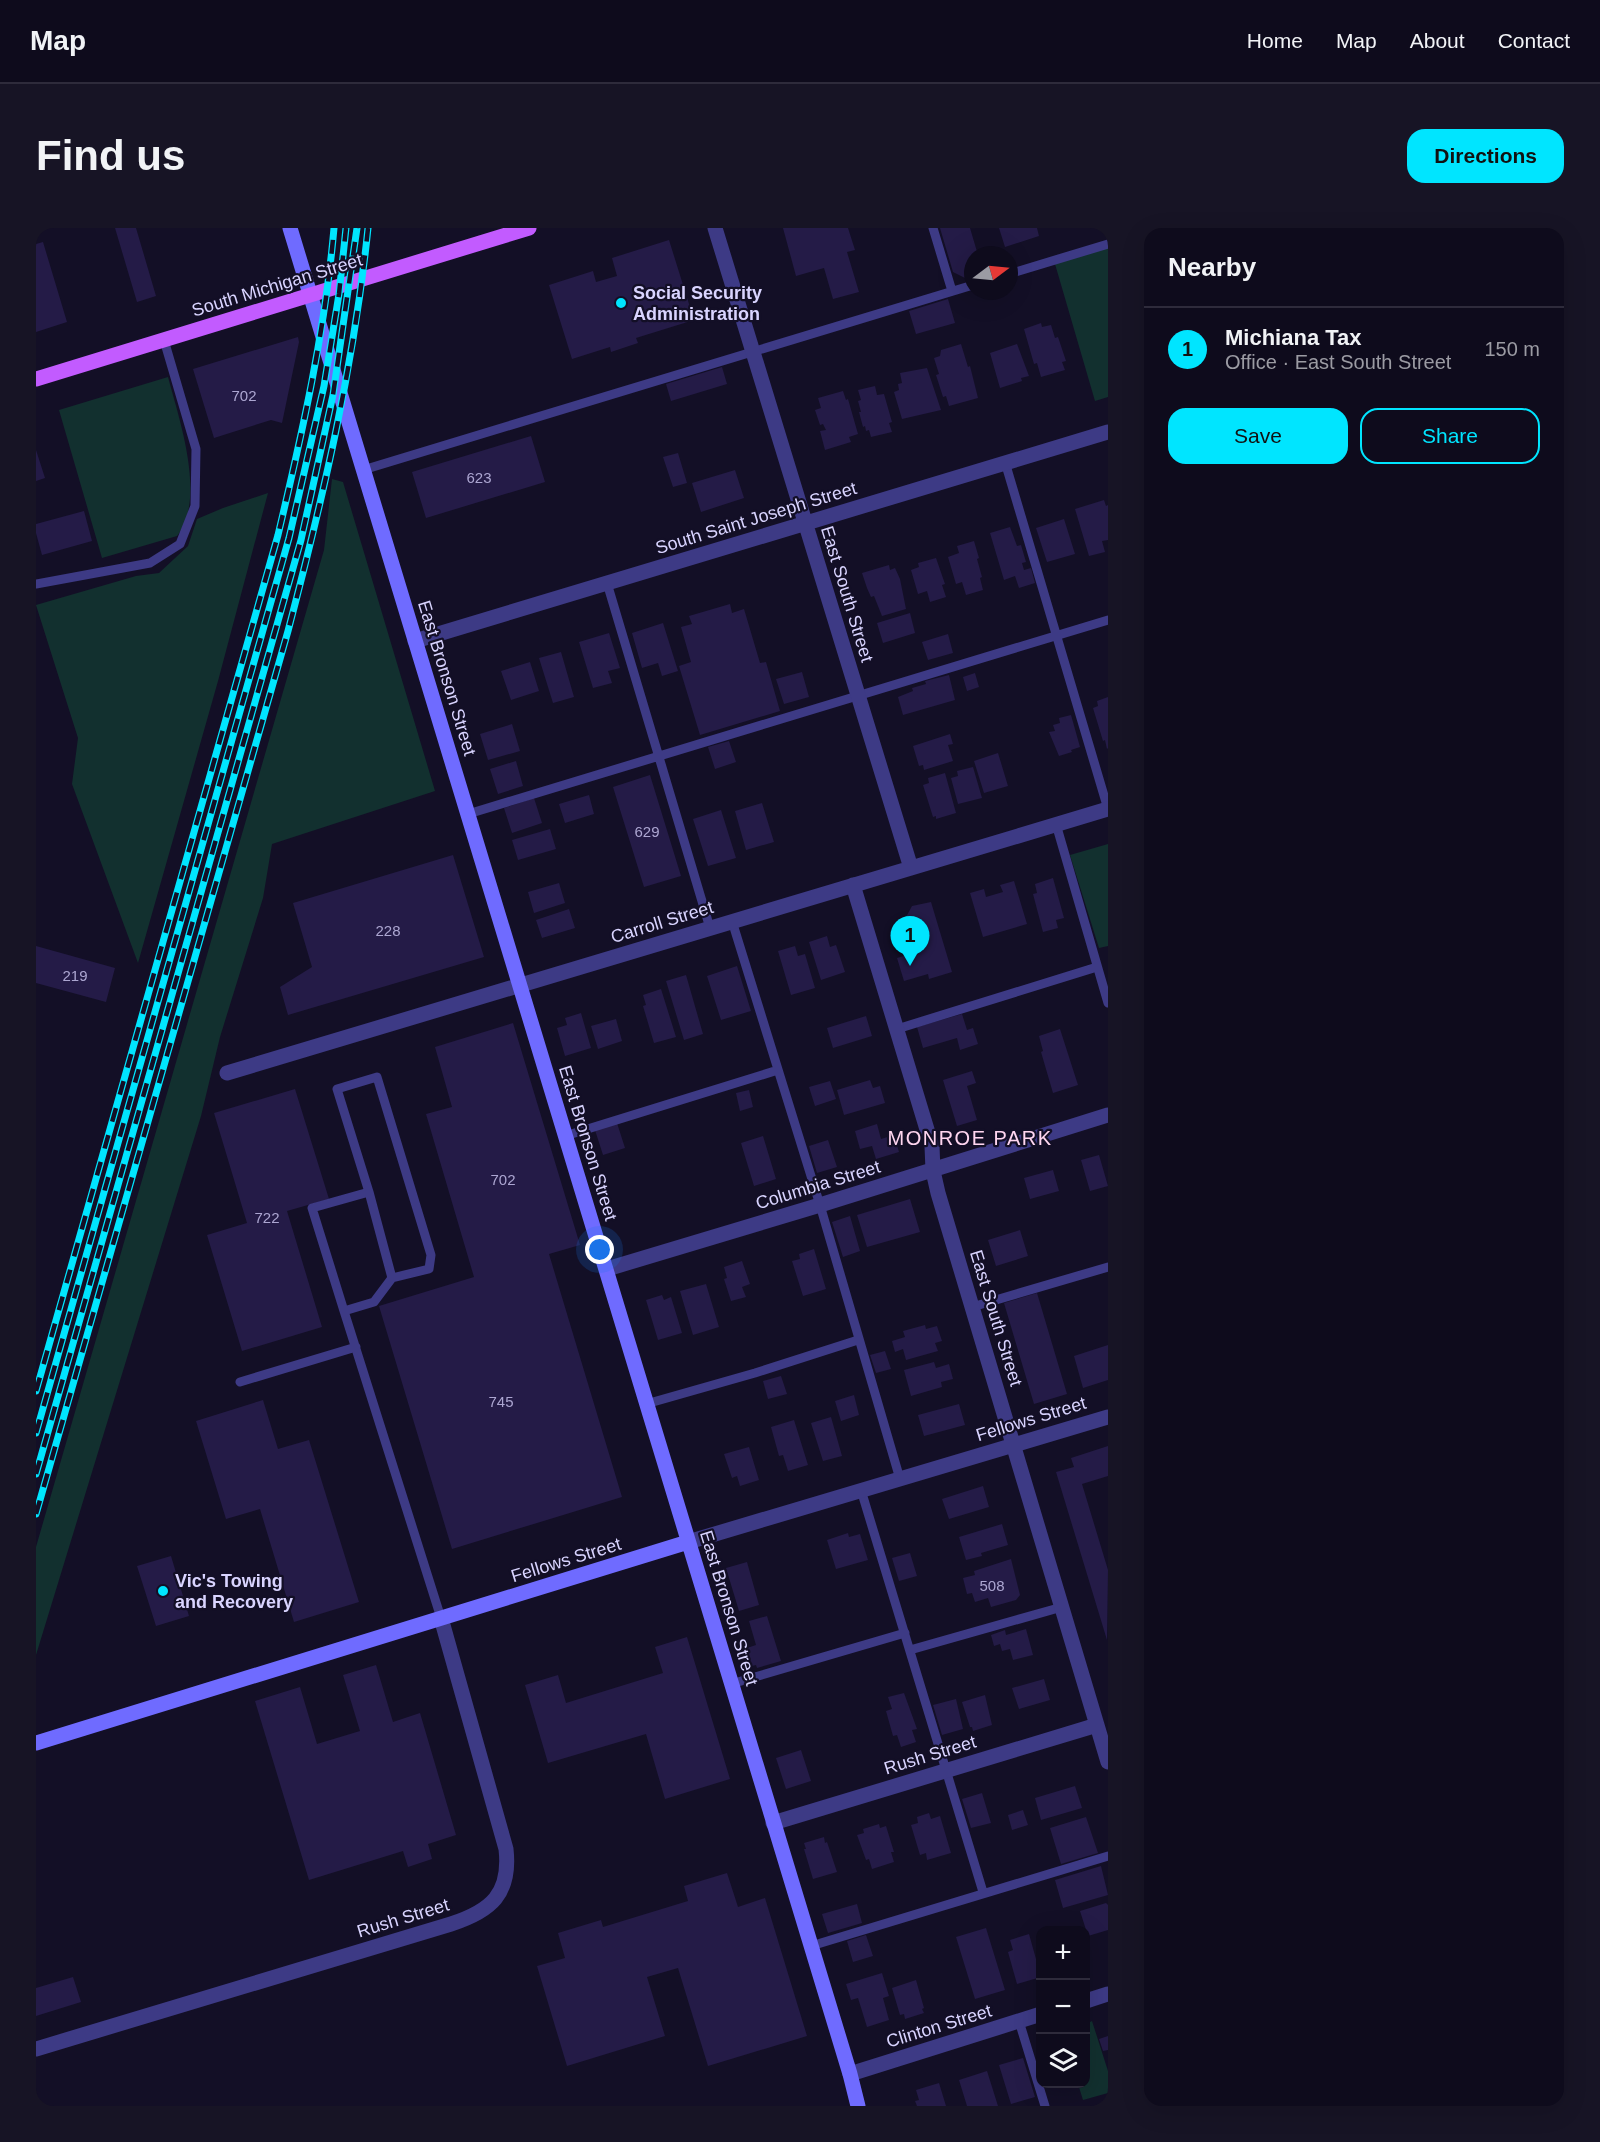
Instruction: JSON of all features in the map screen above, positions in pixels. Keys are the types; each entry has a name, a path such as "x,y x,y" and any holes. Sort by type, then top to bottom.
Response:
{"main road":[{"name":"South Michigan Street","path":"36,379 310,295 503,232 529,228"}],"street":[{"name":"East Bronson Street","path":"290,228 607,1269 858,2106"},
{"name":"East South Street","path":"715,228 911,868"},
{"name":"South Saint Joseph Street","path":"415,641 1108,432"},
{"name":"Carroll Street","path":"227,1073 1108,809"},
{"name":"East South Street","path":"853,885 932,1146 933,1171 938,1193 1108,1762"},
{"name":"Columbia Street","path":"607,1269 933,1171 1108,1115"},
{"name":"Fellows Street","path":"36,1743 688,1542 1108,1417"},
{"name":"Rush Street","path":"36,2049 451,1924 472,1917 490,1905 504,1886 508,1864 506,1849 441,1618"},
{"name":"Rush Street","path":"773,1823 1097,1725"},
{"path":"1090,2000 1108,1994"},
{"name":"Clinton Street","path":"850,2074 1036,2016"}],"lane":[{"path":"933,228 952,291"},
{"path":"1018,271 1108,244"},
{"path":"363,470 964,288"},
{"path":"36,584 150,564 180,544 195,506 196,449 164,340"},
{"path":"1005,462 1108,809"},
{"path":"607,583 710,928"},
{"path":"468,814 1108,620"},
{"path":"1056,824 1108,1003"},
{"path":"732,921 820,1205 900,1479"},
{"path":"897,1029 1097,967"},
{"path":"565,1136 778,1070"},
{"path":"344,1311 374,1302 392,1278 429,1269 431,1255 377,1077 337,1089 369,1192 392,1278"},
{"path":"369,1192 312,1208 441,1618"},
{"path":"972,1307 1108,1266"},
{"path":"646,1404 755,1373 858,1340"},
{"path":"240,1382 356,1347"},
{"path":"861,1491 983,1892"},
{"path":"910,1650 1062,1607"},
{"path":"731,1684 905,1634"},
{"path":"811,1946 1108,1856"},
{"path":"1019,2021 1045,2106"}],"green space":[{"path":"1108,247 1108,397 1095,401 1055,264"},
{"path":"168,377 188,458 190,501 186,520 177,536 102,558 59,410"},
{"path":"332,479 343,482 435,791 272,844 263,898 220,1037 201,1116 36,1655 36,1547 324,550"},
{"path":"268,493 218,681 138,963 72,784 78,738 36,605 136,576 159,573 188,546 197,519"},
{"path":"1108,844 1108,946 1099,948 1070,855"},
{"path":"1092,2021 1108,2071 1108,2093 1083,2100 1079,2088 1090,2088 1090,2022"}],"building":[{"path":"115,228 136,228 156,296 137,302"},
{"path":"783,228 848,228 855,250 847,252 859,292 833,299 824,268 796,276"},
{"path":"940,228 970,228 975,246 964,246 964,278 953,272"},
{"path":"999,228 1037,228 1039,236 1005,246"},
{"name":"Social Security Administration","path":"669,240 694,320 636,338 638,343 611,352 610,347 572,359 549,285 593,271 596,282 617,276 612,258"},
{"path":"43,242 67,322 36,332 36,244"},
{"path":"948,299 955,323 916,334 909,311"},
{"path":"1041,323 1042,327 1051,325 1055,338 1058,337 1066,361 1062,362 1065,370 1041,377 1037,363 1034,364 1024,329"},
{"path":"298,337 299,342 282,423 271,420 214,438 193,369"},
{"path":"961,344 968,367 970,366 978,398 949,406 946,396 943,397 936,375 939,374 934,358 940,356 941,350"},
{"path":"1017,344 1029,376 1021,378 1022,381 1000,388 990,353"},
{"path":"722,367 727,384 671,401 666,384"},
{"path":"927,368 941,410 902,419 894,392 899,390 898,384 902,383 900,373"},
{"path":"875,386 877,395 884,394 892,422 889,423 892,432 871,437 869,430 866,431 865,426 863,427 859,412 861,412 858,401 861,400 858,390"},
{"path":"843,391 846,400 848,399 858,434 849,437 851,442 825,450 820,431 826,430 823,424 820,425 815,410 821,408 818,398"},
{"path":"531,436 545,482 426,518 412,472"},
{"path":"36,450 45,478 36,481"},
{"path":"678,453 687,483 673,487 663,457"},
{"path":"735,470 744,498 701,512 692,483"},
{"path":"1104,500 1106,506 1108,505 1108,540 1102,541 1105,552 1089,556 1075,509"},
{"path":"84,511 92,541 42,555 36,524"},
{"path":"1064,519 1075,554 1047,562 1036,528"},
{"path":"1010,527 1017,546 1021,545 1026,562 1022,563 1024,570 1031,568 1035,583 1019,588 1015,576 1004,580 990,533"},
{"path":"974,541 979,558 977,559 983,590 966,595 962,582 956,584 948,557 959,553 957,546"},
{"path":"936,558 945,584 942,585 946,597 930,602 927,591 918,594 911,570 919,567 918,563"},
{"path":"889,565 890,570 895,568 900,579 906,609 882,616 874,596 871,597 862,573"},
{"path":"730,604 732,613 744,609 760,663 766,662 780,711 700,735 679,666 691,662 681,627 692,624 689,616"},
{"path":"910,613 915,633 883,643 877,623"},
{"path":"663,623 678,671 662,676 658,663 642,668 632,633"},
{"path":"609,633 620,668 608,671 612,683 593,688 579,642"},
{"path":"948,634 953,653 928,660 922,642"},
{"path":"561,652 574,697 553,703 539,658"},
{"path":"530,662 539,691 511,700 501,671"},
{"path":"802,672 809,697 784,704 776,679"},
{"path":"975,673 979,687 967,691 963,677"},
{"path":"949,675 955,700 903,715 898,697 913,691 912,688 926,684 925,681"},
{"path":"1108,697 1107,749 1093,708 1098,706 1097,701"},
{"path":"1071,715 1080,747 1059,756 1049,732 1055,731 1053,725 1060,723 1059,718"},
{"path":"512,724 520,751 488,760 480,734"},
{"path":"950,734 953,744 948,745 953,761 924,770 923,765 919,766 913,746"},
{"path":"729,741 736,762 715,769 708,747"},
{"path":"998,753 1008,786 984,793 974,761"},
{"path":"516,761 523,786 498,794 490,769"},
{"path":"973,767 982,798 958,804 951,778 958,776 957,771"},
{"path":"945,773 956,813 936,819 936,816 933,817 923,785 929,783 928,778"},
{"path":"650,775 681,876 644,887 613,787"},
{"path":"589,795 594,814 565,823 559,804"},
{"path":"534,798 542,823 512,833 504,808"},
{"path":"762,803 774,842 746,850 735,811"},
{"path":"721,810 736,858 708,866 693,819"},
{"path":"550,829 556,849 518,860 512,840"},
{"path":"453,855 484,957 288,1015 280,987 312,967 293,903"},
{"path":"1053,878 1064,918 1056,920 1058,928 1043,932 1033,894 1037,893 1035,884"},
{"path":"1014,881 1027,924 983,937 970,893 984,889 986,897 1003,892 1000,885"},
{"path":"559,883 565,903 534,913 528,892"},
{"path":"931,902 952,972 929,979 928,974 904,981 897,958 917,952 905,919 912,906"},
{"path":"569,909 575,928 542,938 536,920"},
{"path":"827,936 830,947 836,945 845,972 821,980 809,942"},
{"path":"36,946 115,968 106,1002 36,983"},
{"path":"795,946 798,956 805,954 815,988 791,995 778,951"},
{"path":"737,966 751,1011 721,1020 707,976"},
{"path":"686,975 703,1034 684,1040 666,981"},
{"path":"661,989 676,1037 654,1043 643,1006 646,1005 643,995"},
{"path":"581,1013 591,1048 565,1056 557,1028 567,1025 565,1018"},
{"path":"962,1014 967,1030 973,1028 978,1044 960,1050 957,1038 923,1048 917,1027"},
{"path":"866,1016 872,1036 833,1048 827,1028"},
{"path":"616,1019 622,1041 598,1049 591,1026"},
{"path":"513,1023 580,1245 549,1254 622,1497 452,1549 379,1306 474,1277 426,1114 452,1107 435,1047"},
{"path":"1060,1029 1078,1085 1053,1093 1041,1052 1043,1051 1039,1036"},
{"path":"972,1071 976,1083 967,1086 977,1120 957,1126 943,1080"},
{"path":"870,1080 873,1088 880,1086 885,1103 844,1115 837,1090"},
{"path":"830,1081 836,1099 815,1106 809,1087"},
{"path":"295,1089 329,1199 287,1211 322,1327 242,1351 207,1235 247,1223 214,1113"},
{"path":"749,1090 753,1107 740,1111 736,1093"},
{"path":"617,1123 625,1148 603,1155 595,1130"},
{"path":"877,1124 881,1139 894,1135 899,1152 876,1159 872,1146 860,1149 855,1131"},
{"path":"763,1136 776,1179 754,1186 741,1143"},
{"path":"828,1140 837,1167 817,1173 809,1146"},
{"path":"1099,1155 1108,1186 1090,1191 1081,1160"},
{"path":"1053,1170 1059,1191 1030,1199 1024,1178"},
{"path":"910,1199 920,1232 867,1247 857,1215"},
{"path":"850,1216 860,1251 843,1257 832,1222"},
{"path":"1020,1230 1028,1256 996,1266 988,1240"},
{"path":"814,1249 826,1289 803,1296 792,1261 800,1259 799,1254"},
{"path":"742,1261 750,1284 742,1287 746,1297 731,1301 724,1279 727,1278 724,1267"},
{"path":"706,1284 719,1327 693,1335 680,1291"},
{"path":"1037,1293 1067,1394 1034,1404 1004,1303"},
{"path":"662,1295 664,1300 671,1297 682,1333 658,1340 646,1300"},
{"path":"925,1325 926,1329 937,1326 942,1341 935,1343 938,1351 906,1360 903,1349 895,1352 892,1341 905,1337 903,1331"},
{"path":"1108,1345 1108,1380 1083,1388 1074,1356"},
{"path":"885,1351 891,1369 876,1373 870,1355"},
{"path":"934,1362 936,1368 949,1364 953,1379 941,1382 942,1387 911,1396 904,1370"},
{"path":"781,1376 787,1394 768,1399 763,1381"},
{"path":"854,1395 859,1415 841,1421 835,1401"},
{"path":"263,1400 278,1449 309,1440 359,1602 294,1622 260,1509 226,1519 196,1421"},
{"path":"959,1404 965,1425 924,1436 918,1415"},
{"path":"831,1417 842,1456 823,1461 811,1423"},
{"path":"794,1420 808,1465 788,1471 783,1455 779,1456 771,1427"},
{"path":"1108,1446 1108,1476 1082,1484 1108,1570 1107,1640 1056,1472 1074,1467 1071,1458"},
{"path":"749,1447 759,1480 740,1486 737,1476 732,1478 724,1454"},
{"path":"983,1486 989,1507 949,1519 942,1499"},
{"path":"1002,1524 1008,1545 966,1560 959,1537"},
{"path":"848,1533 849,1537 860,1534 868,1560 836,1569 827,1540"},
{"path":"910,1553 917,1576 899,1581 892,1558"},
{"name":"Vic's Towing and Recovery","path":"171,1556 189,1616 156,1626 137,1566"},
{"path":"1011,1559 1020,1595 1016,1600 991,1607 988,1598 975,1602 972,1593 967,1594 963,1578 975,1575 974,1571"},
{"path":"747,1562 759,1605 739,1611 726,1568"},
{"path":"767,1616 781,1661 757,1668 756,1665 747,1667 741,1650 756,1645 749,1621"},
{"path":"1026,1629 1033,1655 1013,1660 1010,1649 1002,1651 1000,1644 994,1646 991,1635 1005,1630 1006,1635"},
{"path":"687,1637 730,1779 665,1799 646,1734 548,1763 525,1685 558,1675 566,1703 663,1673 655,1647"},
{"path":"376,1665 393,1722 420,1713 456,1835 428,1844 432,1859 408,1867 403,1851 309,1880 255,1701 300,1687 317,1744 360,1731 343,1675"},
{"path":"1044,1679 1050,1700 1019,1709 1012,1688"},
{"path":"904,1693 917,1729 912,1730 916,1742 901,1747 897,1735 893,1736 886,1711 892,1709 888,1697"},
{"path":"985,1695 992,1725 973,1731 962,1702"},
{"path":"956,1699 963,1729 942,1735 933,1705"},
{"path":"801,1750 811,1781 786,1789 776,1758"},
{"path":"1075,1786 1082,1808 1041,1820 1035,1798"},
{"path":"982,1793 991,1823 971,1828 962,1799"},
{"path":"1023,1810 1028,1825 1012,1830 1008,1815"},
{"path":"929,1813 931,1819 940,1816 951,1853 927,1860 926,1853 920,1855 911,1825 918,1823 917,1817"},
{"path":"1086,1817 1098,1853 1061,1864 1050,1828"},
{"path":"879,1824 880,1828 886,1826 894,1852 891,1852 894,1862 872,1869 869,1859 866,1860 857,1835 864,1833 863,1829"},
{"path":"824,1837 837,1872 813,1879 804,1843"},
{"path":"1101,1866 1108,1895 1063,1908 1055,1880"},
{"path":"727,1873 738,1907 765,1898 807,2036 708,2066 678,1968 647,1977 665,2036 567,2066 537,1966 565,1958 558,1933 601,1920 603,1927 688,1901 684,1886"},
{"path":"1106,1903 1108,1905 1108,1930 1090,1935 1090,1926 1085,1926 1080,1911"},
{"path":"857,1904 862,1923 828,1933 822,1914"},
{"path":"986,1928 1005,1990 975,1999 956,1937"},
{"path":"1029,1934 1036,1959 1036,1978 1017,1984 1008,1952 1013,1950 1010,1940"},
{"path":"866,1935 873,1956 853,1962 847,1941"},
{"path":"882,1973 889,1996 883,1998 889,2020 867,2027 858,1998 851,2000 846,1984"},
{"path":"73,1977 81,2002 36,2016 36,1988"},
{"path":"916,1980 924,2013 905,2019 904,2014 900,2015 892,1988"},
{"path":"1108,2036 1108,2050 1103,2051 1099,2039"},
{"path":"1023,2058 1035,2097 1011,2104 999,2065"},
{"path":"987,2071 998,2106 967,2106 959,2080"},
{"path":"939,2083 946,2106 917,2106 915,2101 919,2100 916,2090"}],"railway":[{"path":"36,1391 278,535 319,344 334,228"},
{"path":"36,1433 289,538 324,386 339,294 346,228"},
{"path":"36,1474 301,540 333,395 357,228"},
{"path":"36,1514 301,581 346,381 368,228"}],"place":[{"name":"Social Security Administration","path":"621,303"},
{"name":"Michiana Tax","path":"910,966"},
{"name":"Vic's Towing and Recovery","path":"163,1591"}],"district":[{"name":"MONROE PARK","path":"970,1138"}]}
